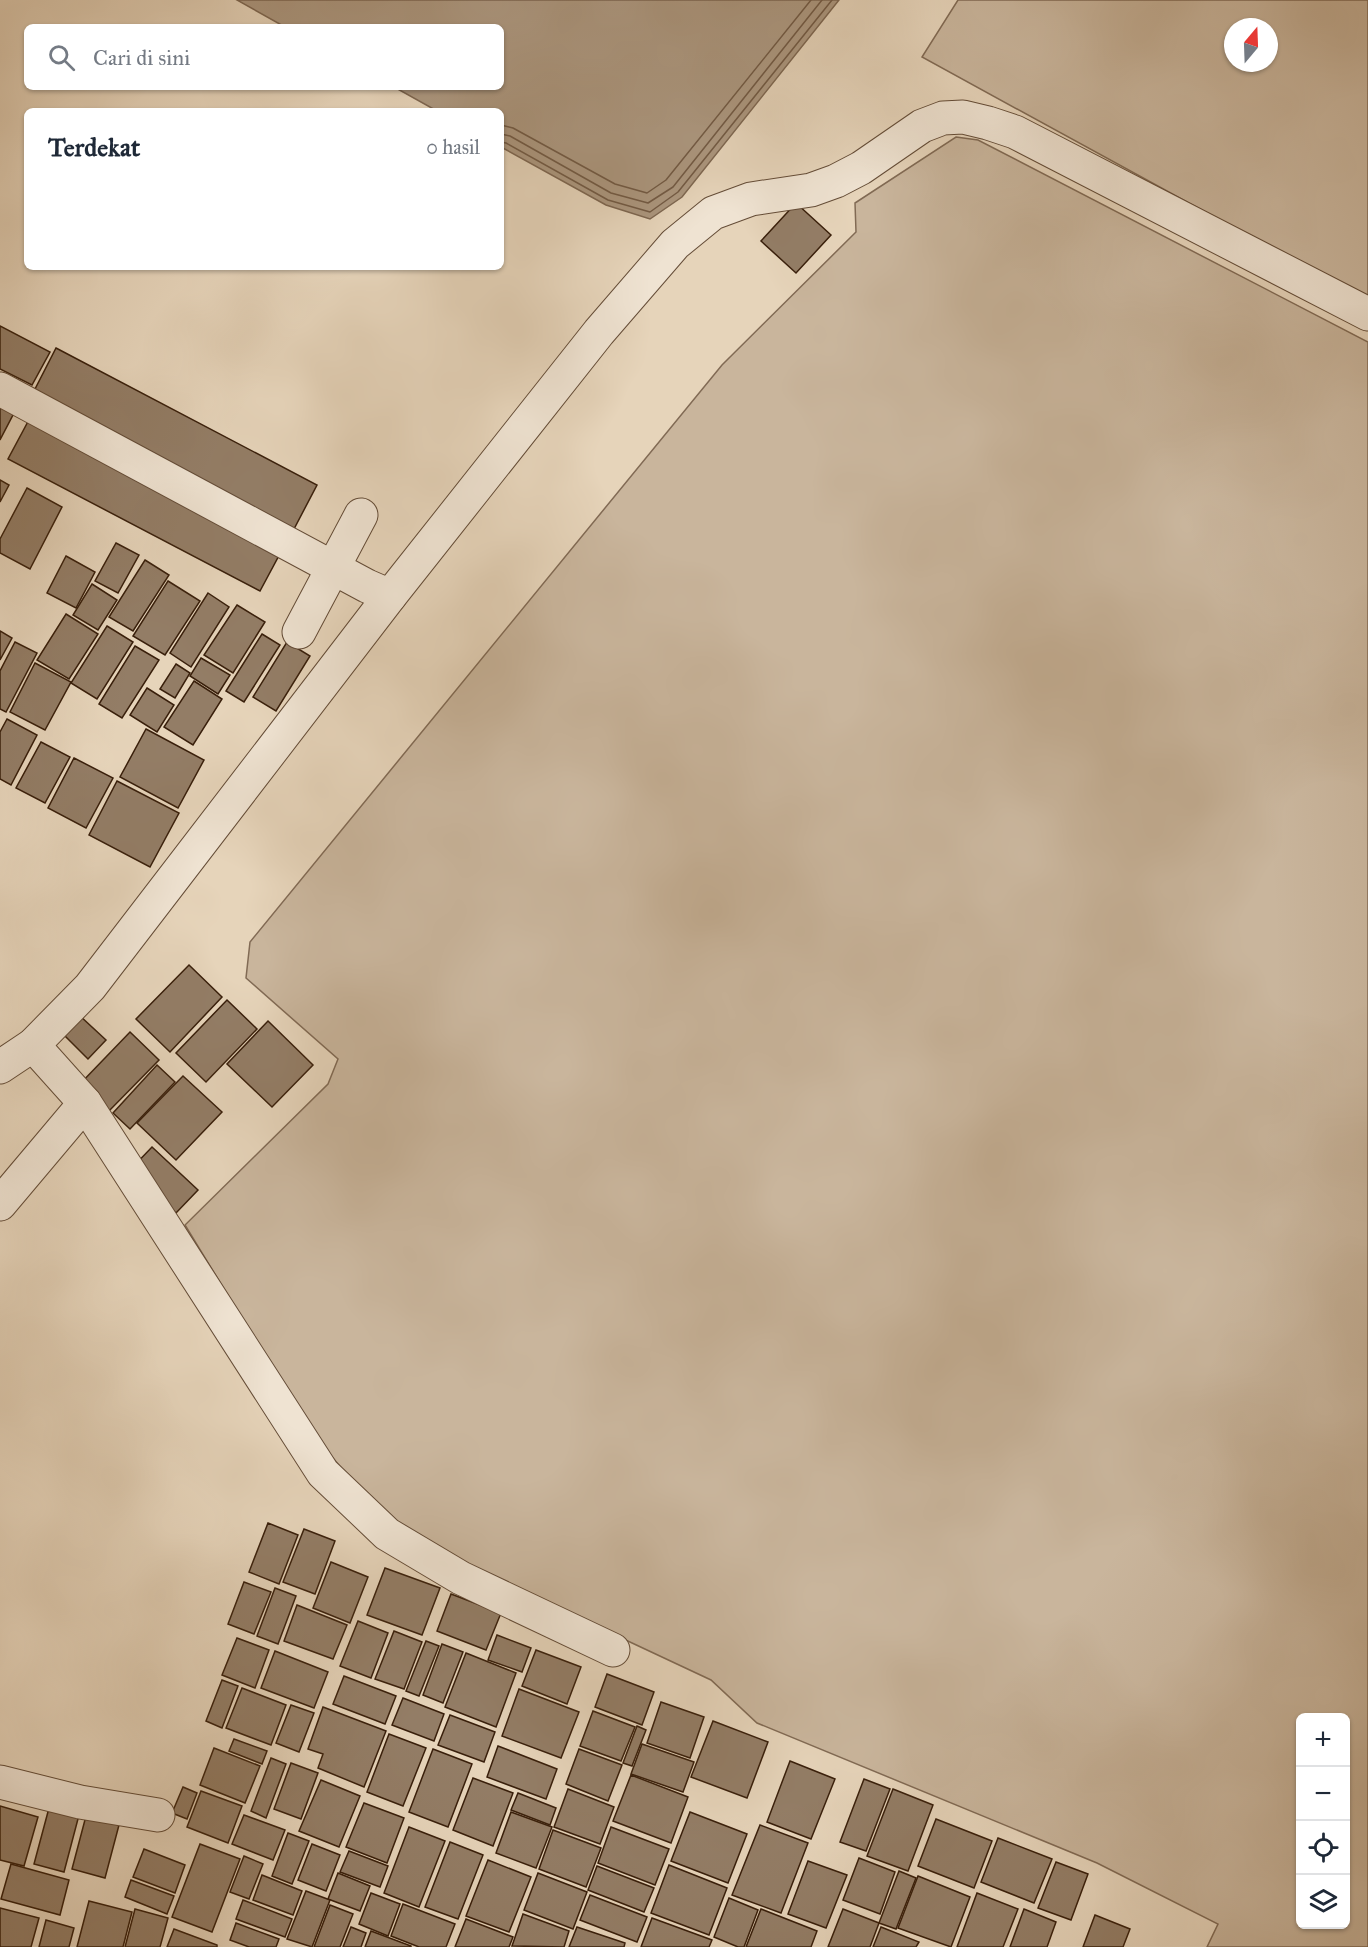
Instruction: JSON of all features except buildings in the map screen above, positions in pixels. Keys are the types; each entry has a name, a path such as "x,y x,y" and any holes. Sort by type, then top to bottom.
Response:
{"street":[{"path":"0,1067 41,1053 390,596 592,341 675,244 713,213 751,200 811,190 836,182 861,168 922,126 943,118 963,117 1015,132 1368,314"},
{"path":"0,389 333,568 390,596"},
{"path":"299,632 361,515"},
{"path":"41,1053 81,1098 323,1473 387,1534 461,1578 613,1650"},
{"path":"0,1204 81,1098"},
{"path":"0,1782 80,1802 158,1815"}],"shaded area":[{"path":"958,0 1368,0 1368,301 922,57"},
{"path":"956,137 978,140 1368,342 1368,1947 1207,1947 1218,1924 1097,1863 757,1723 711,1680 425,1546 364,1495 312,1433 185,1225 328,1084 338,1059 246,978 250,942 722,365 856,232 855,203"}],"water":[{"path":"237,0 839,0 682,197 650,219 606,205 504,149 504,108 432,108 399,90 504,90 504,24 280,24"}]}
